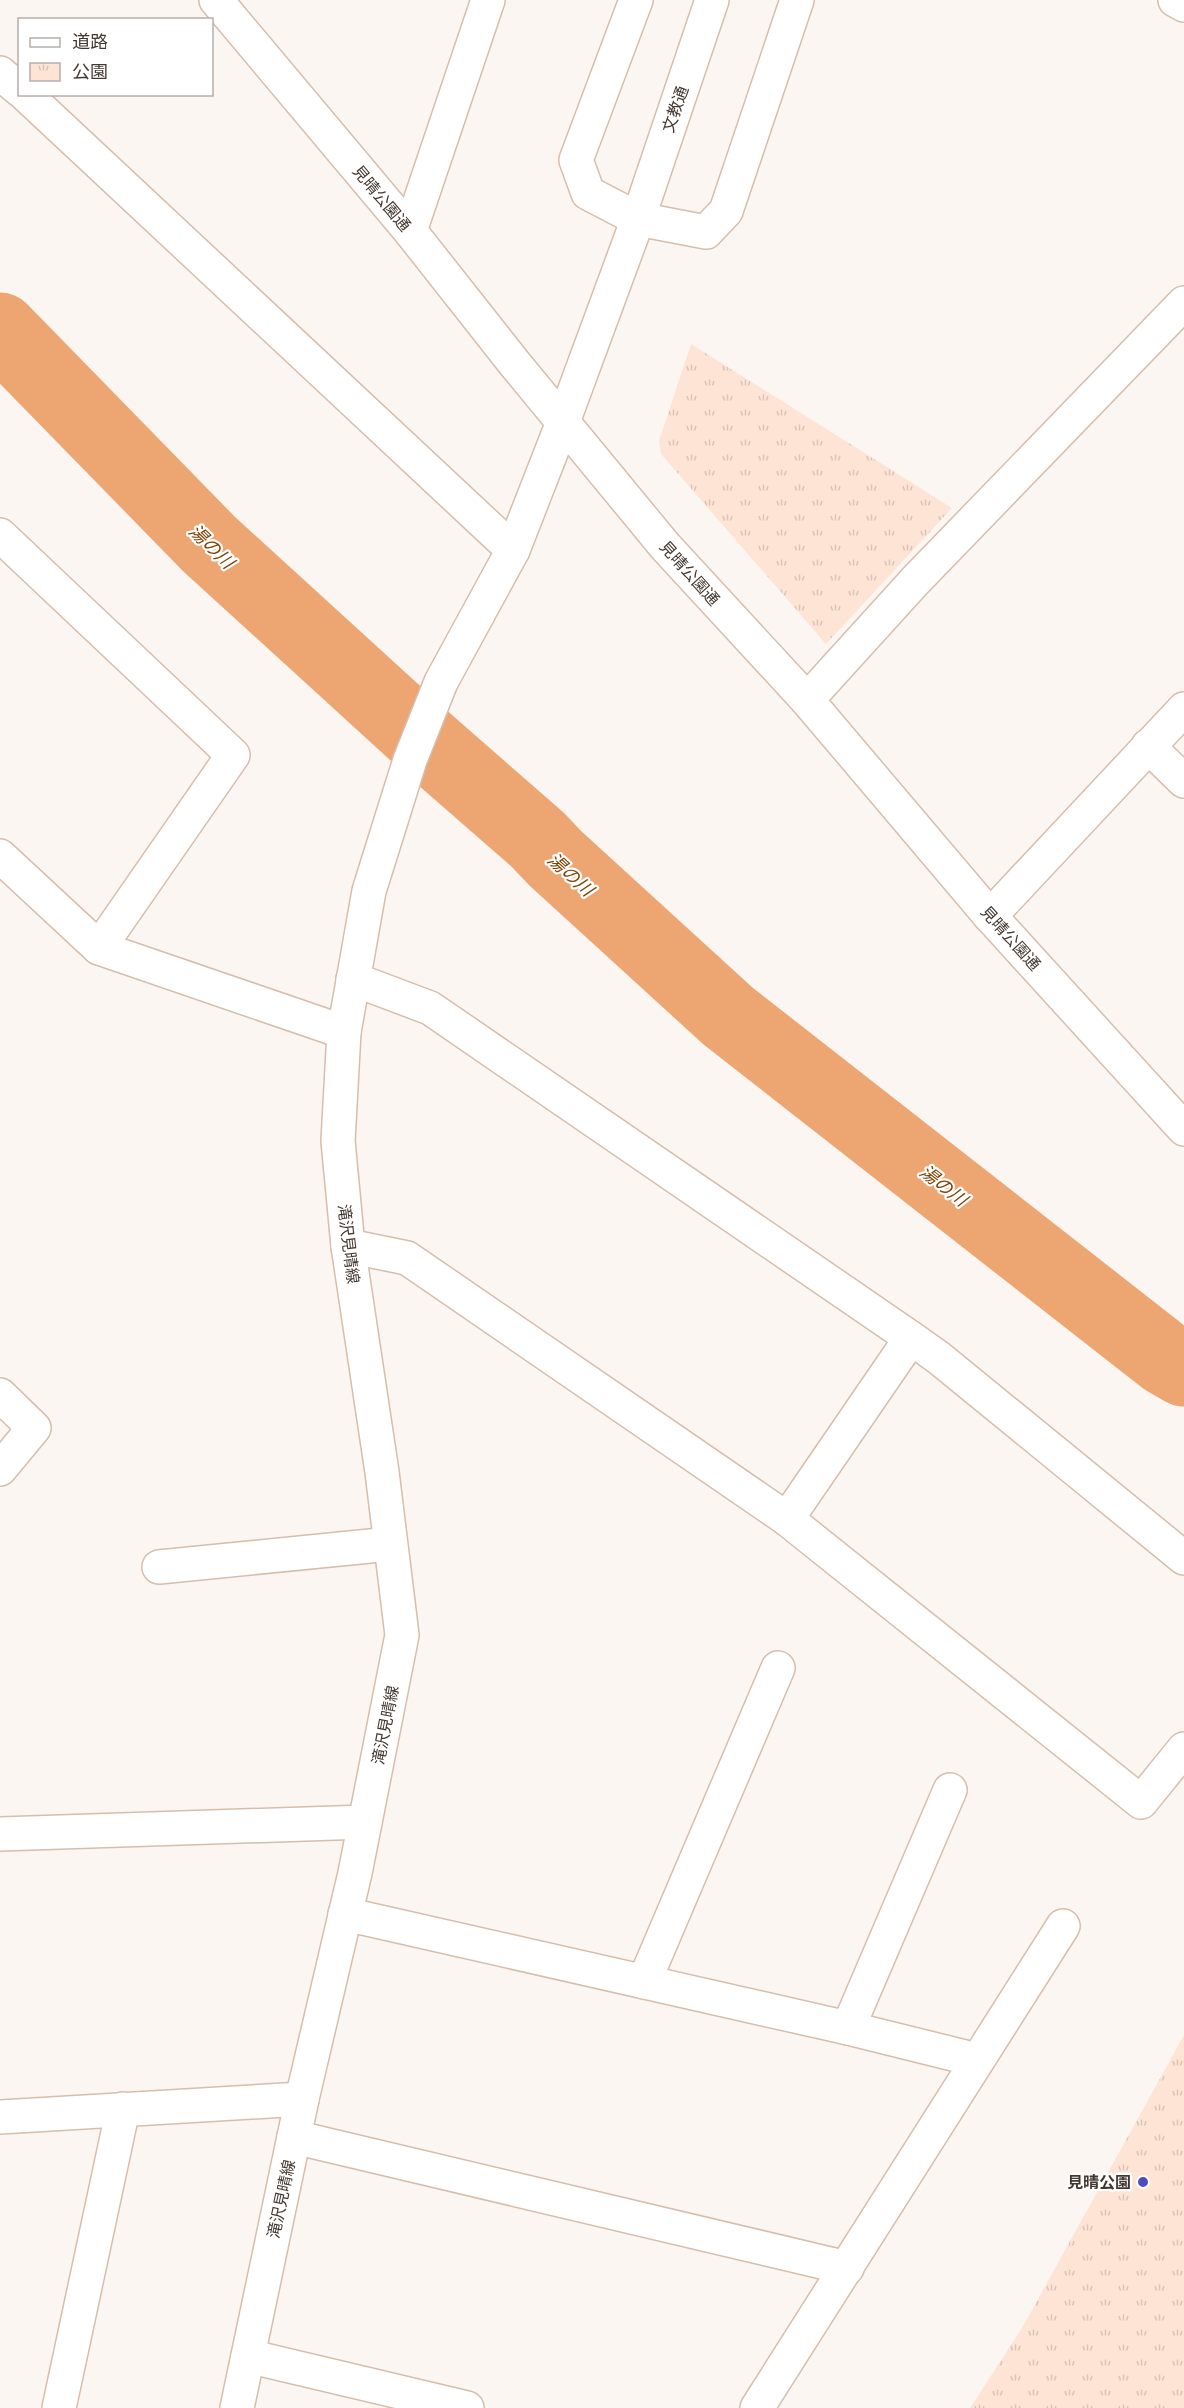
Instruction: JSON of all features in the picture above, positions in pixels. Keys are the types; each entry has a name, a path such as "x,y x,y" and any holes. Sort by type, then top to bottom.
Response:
{"street":[{"name":"見晴公園通","path":"216,0 410,231 665,546 807,700 990,916 1184,1129"},
{"path":"410,231 488,0"},
{"path":"636,0 576,160 588,193 638,219 706,232 726,212 797,0"},
{"name":"文教通","path":"441,682 513,550 638,219 712,0"},
{"path":"1175,0 1184,5"},
{"path":"0,73 18,88"},
{"path":"27,96 513,550"},
{"path":"807,700 915,581 1184,303"},
{"path":"0,535 233,755 99,948"},
{"name":"滝沢見晴線","path":"237,2408 302,2099 365,1822 402,1635 382,1472 348,1246 338,1141 344,1032 369,891 410,760 441,682"},
{"path":"990,916 1184,709"},
{"path":"1148,747 1184,781"},
{"path":"0,856 99,948 344,1032"},
{"path":"353,979 430,1008 911,1338 939,1358 1184,1558"},
{"path":"348,1246 407,1258 787,1519 1141,1802 1184,1749"},
{"path":"787,1519 911,1338"},
{"path":"0,1395 34,1428 0,1469"},
{"path":"159,1567 390,1544"},
{"path":"644,1982 778,1668"},
{"path":"848,2028 950,1790"},
{"path":"0,1834 365,1822"},
{"path":"345,1914 848,2028 977,2060"},
{"path":"757,2408 1063,1926"},
{"path":"0,2117 302,2099"},
{"path":"59,2408 123,2109"},
{"path":"294,2137 847,2268"},
{"path":"248,2356 467,2408"}],"green space":[{"path":"691,344 952,508 826,644 661,454 659,441"},
{"name":"見晴公園","path":"1184,2035 1184,2408 970,2408 1022,2328"}],"waterway":[{"name":"湯の川","path":"0,330 209,544 427,743 538,840 728,1016 1165,1358 1184,1369"}],"place":[{"name":"見晴公園","path":"1143,2182"}]}
